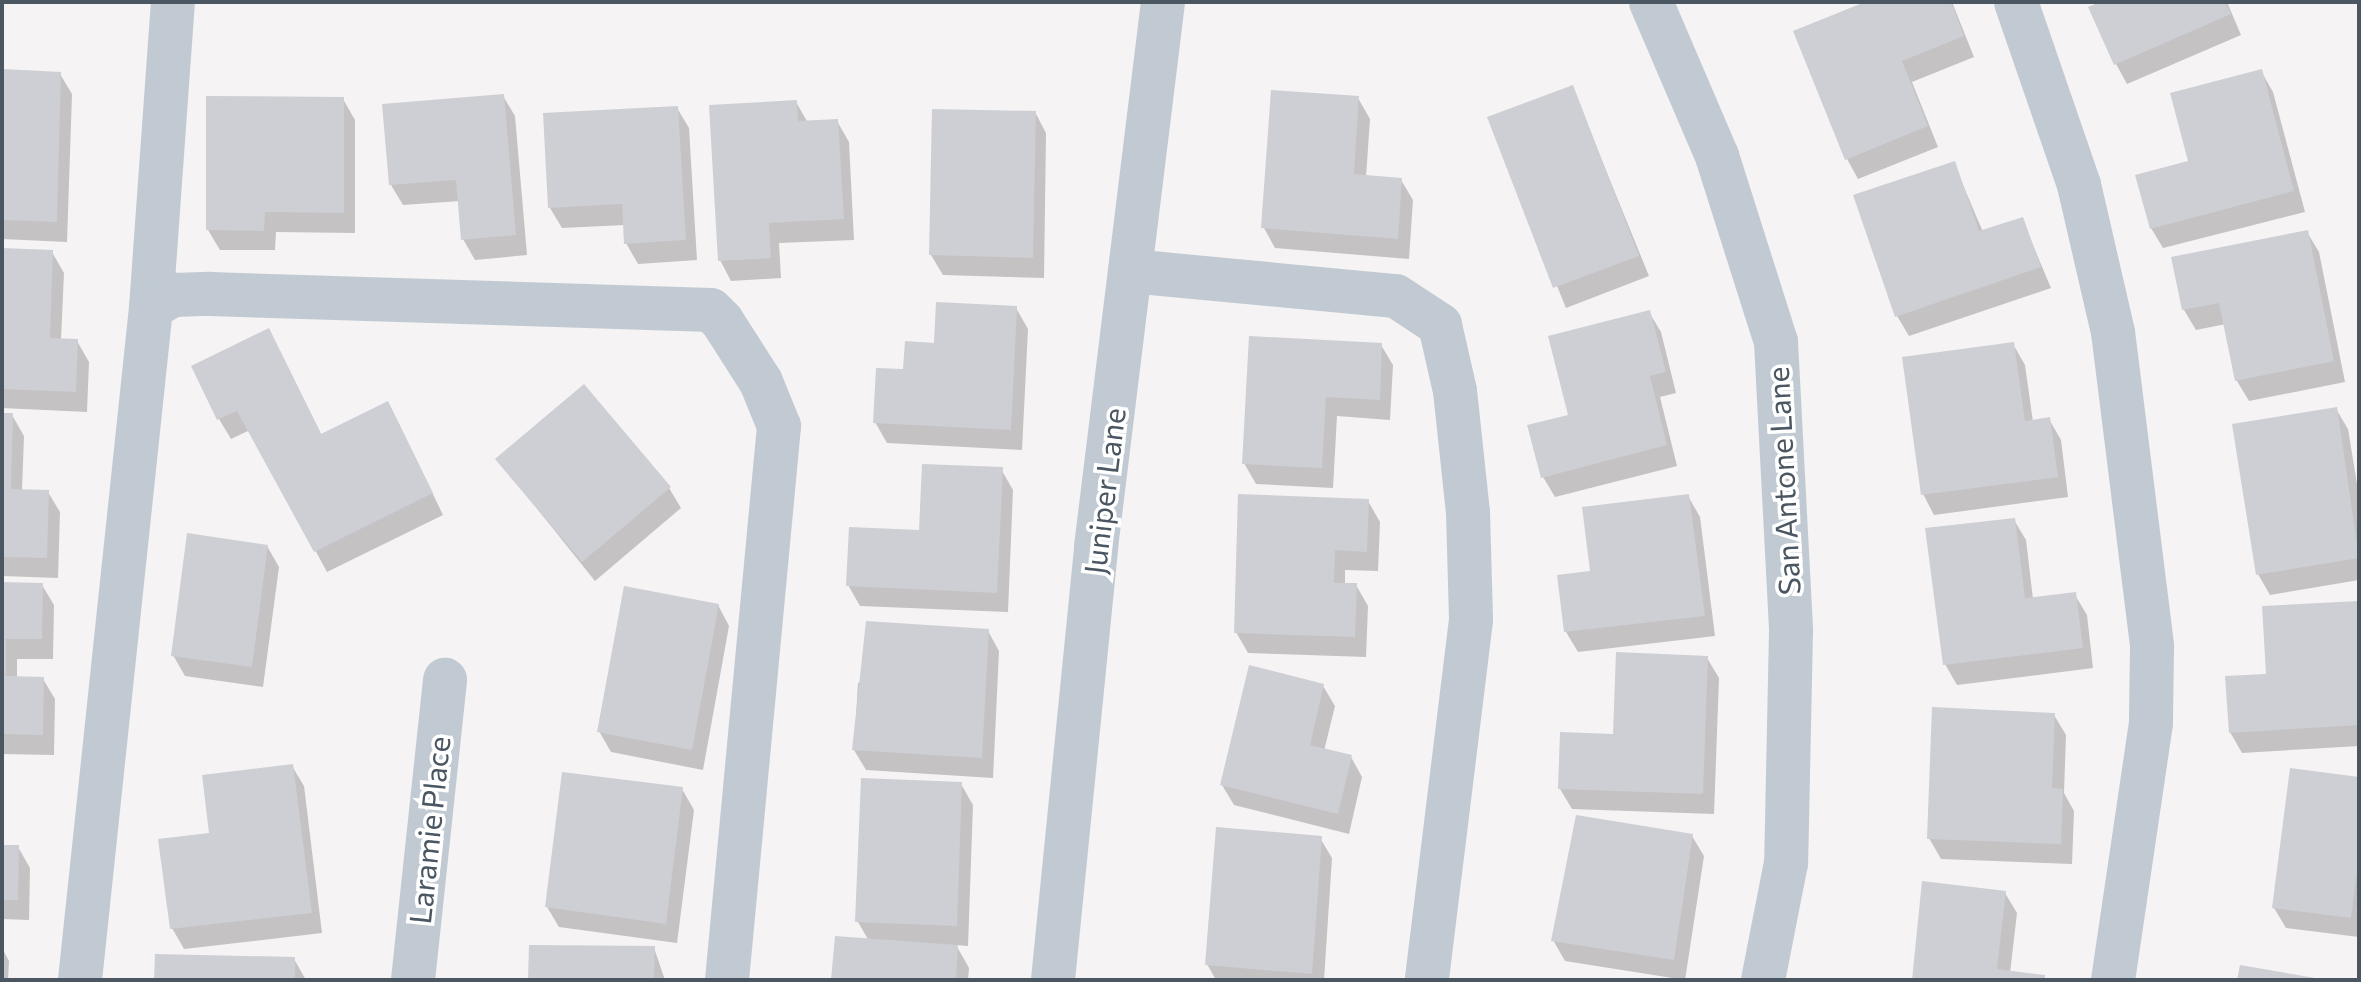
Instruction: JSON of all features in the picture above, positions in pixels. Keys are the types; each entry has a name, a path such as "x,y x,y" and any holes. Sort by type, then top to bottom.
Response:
{"street":[{"path":"80,980 151,308 173,2"},
{"name":"Juniper Lane","path":"1053,980 1130,271 1163,2"},
{"name":"San Antone Lane","path":"1651,2 1717,156 1776,342 1790,662 1786,863 1763,980"},
{"path":"2016,2 2079,185 2113,332 2152,647 2151,723 2113,980"},
{"path":"1130,271 1396,296 1440,325 1460,436 1471,620 1427,980"},
{"path":"151,308 173,295 210,294 711,310 722,321 761,382 779,426 727,980"},
{"name":"Laramie Place","path":"413,980 445,680"}],"building":[{"path":"1865,2 1951,2 1964,36 1902,61 1928,126 1845,160 1793,31"},
{"path":"2100,2 2225,2 2231,14 2114,65 2088,7"},
{"path":"2,69 61,72 57,222 2,220"},
{"path":"2262,69 2294,191 2150,229 2135,175 2188,161 2170,93"},
{"path":"1573,85 1639,256 1553,288 1487,117"},
{"path":"1271,90 1359,96 1354,174 1402,178 1398,239 1261,228"},
{"path":"504,94 516,235 461,240 456,180 389,185 382,104"},
{"path":"206,96 344,97 344,213 265,212 264,231 206,230"},
{"path":"797,100 798,121 838,119 844,219 769,223 771,258 718,261 709,105"},
{"path":"678,106 686,240 624,244 622,204 548,208 543,113"},
{"path":"932,109 1036,111 1033,258 929,255"},
{"path":"1955,161 1979,231 2023,217 2041,267 1895,317 1853,195"},
{"path":"2308,230 2334,361 2235,381 2219,303 2182,310 2171,257"},
{"path":"2,248 53,250 50,338 78,339 76,392 2,389"},
{"path":"936,302 1017,306 1011,430 873,423 876,368 903,369 905,341 934,343"},
{"path":"1650,310 1666,372 1650,376 1667,445 1541,478 1527,425 1568,415 1548,336"},
{"path":"269,328 321,434 388,401 433,493 314,552 237,411 217,420 191,366"},
{"path":"1249,336 1382,343 1380,400 1326,397 1322,468 1242,464"},
{"path":"2014,342 2025,421 2050,417 2058,477 1921,495 1902,357"},
{"path":"584,384 671,487 582,562 495,459"},
{"path":"2337,407 2359,558 2256,575 2232,424"},
{"path":"2,413 13,413 11,489 49,490 47,558 2,557"},
{"path":"922,464 1003,467 997,593 846,586 849,527 919,530"},
{"path":"1238,494 1369,499 1367,552 1335,550 1334,583 1357,583 1355,637 1234,633"},
{"path":"1689,494 1705,616 1564,632 1557,575 1590,571 1582,507"},
{"path":"2015,518 2025,598 2076,592 2083,648 1943,665 1925,528"},
{"path":"187,533 268,545 252,667 171,656"},
{"path":"2,582 43,583 42,639 6,639 6,676 44,677 43,735 2,734"},
{"path":"624,586 719,604 692,750 597,732"},
{"path":"2359,601 2359,725 2229,733 2225,676 2266,674 2262,606"},
{"path":"866,621 989,629 982,758 852,750"},
{"path":"1616,652 1708,656 1703,794 1558,789 1560,732 1613,734"},
{"path":"1249,665 1324,684 1310,745 1352,755 1338,814 1220,785"},
{"path":"1932,707 2055,713 2052,788 2063,789 2061,844 1927,839"},
{"path":"293,764 312,913 170,929 158,839 209,833 202,775"},
{"path":"2290,768 2359,777 2359,855 2351,918 2272,908"},
{"path":"562,772 683,787 666,924 545,907"},
{"path":"861,778 962,782 957,926 855,922"},
{"path":"1576,815 1693,834 1674,960 1551,941"},
{"path":"1216,827 1322,836 1312,974 1205,965"},
{"path":"2,845 19,845 18,900 2,900"},
{"path":"1922,881 2006,891 1997,969 2045,975 2045,980 1912,980"},
{"path":"835,936 958,945 956,980 831,980"},
{"path":"529,945 655,946 654,980 528,980"},
{"path":"155,954 295,957 295,980 154,980"},
{"path":"2240,965 2315,978 2315,980 2237,980"}]}
